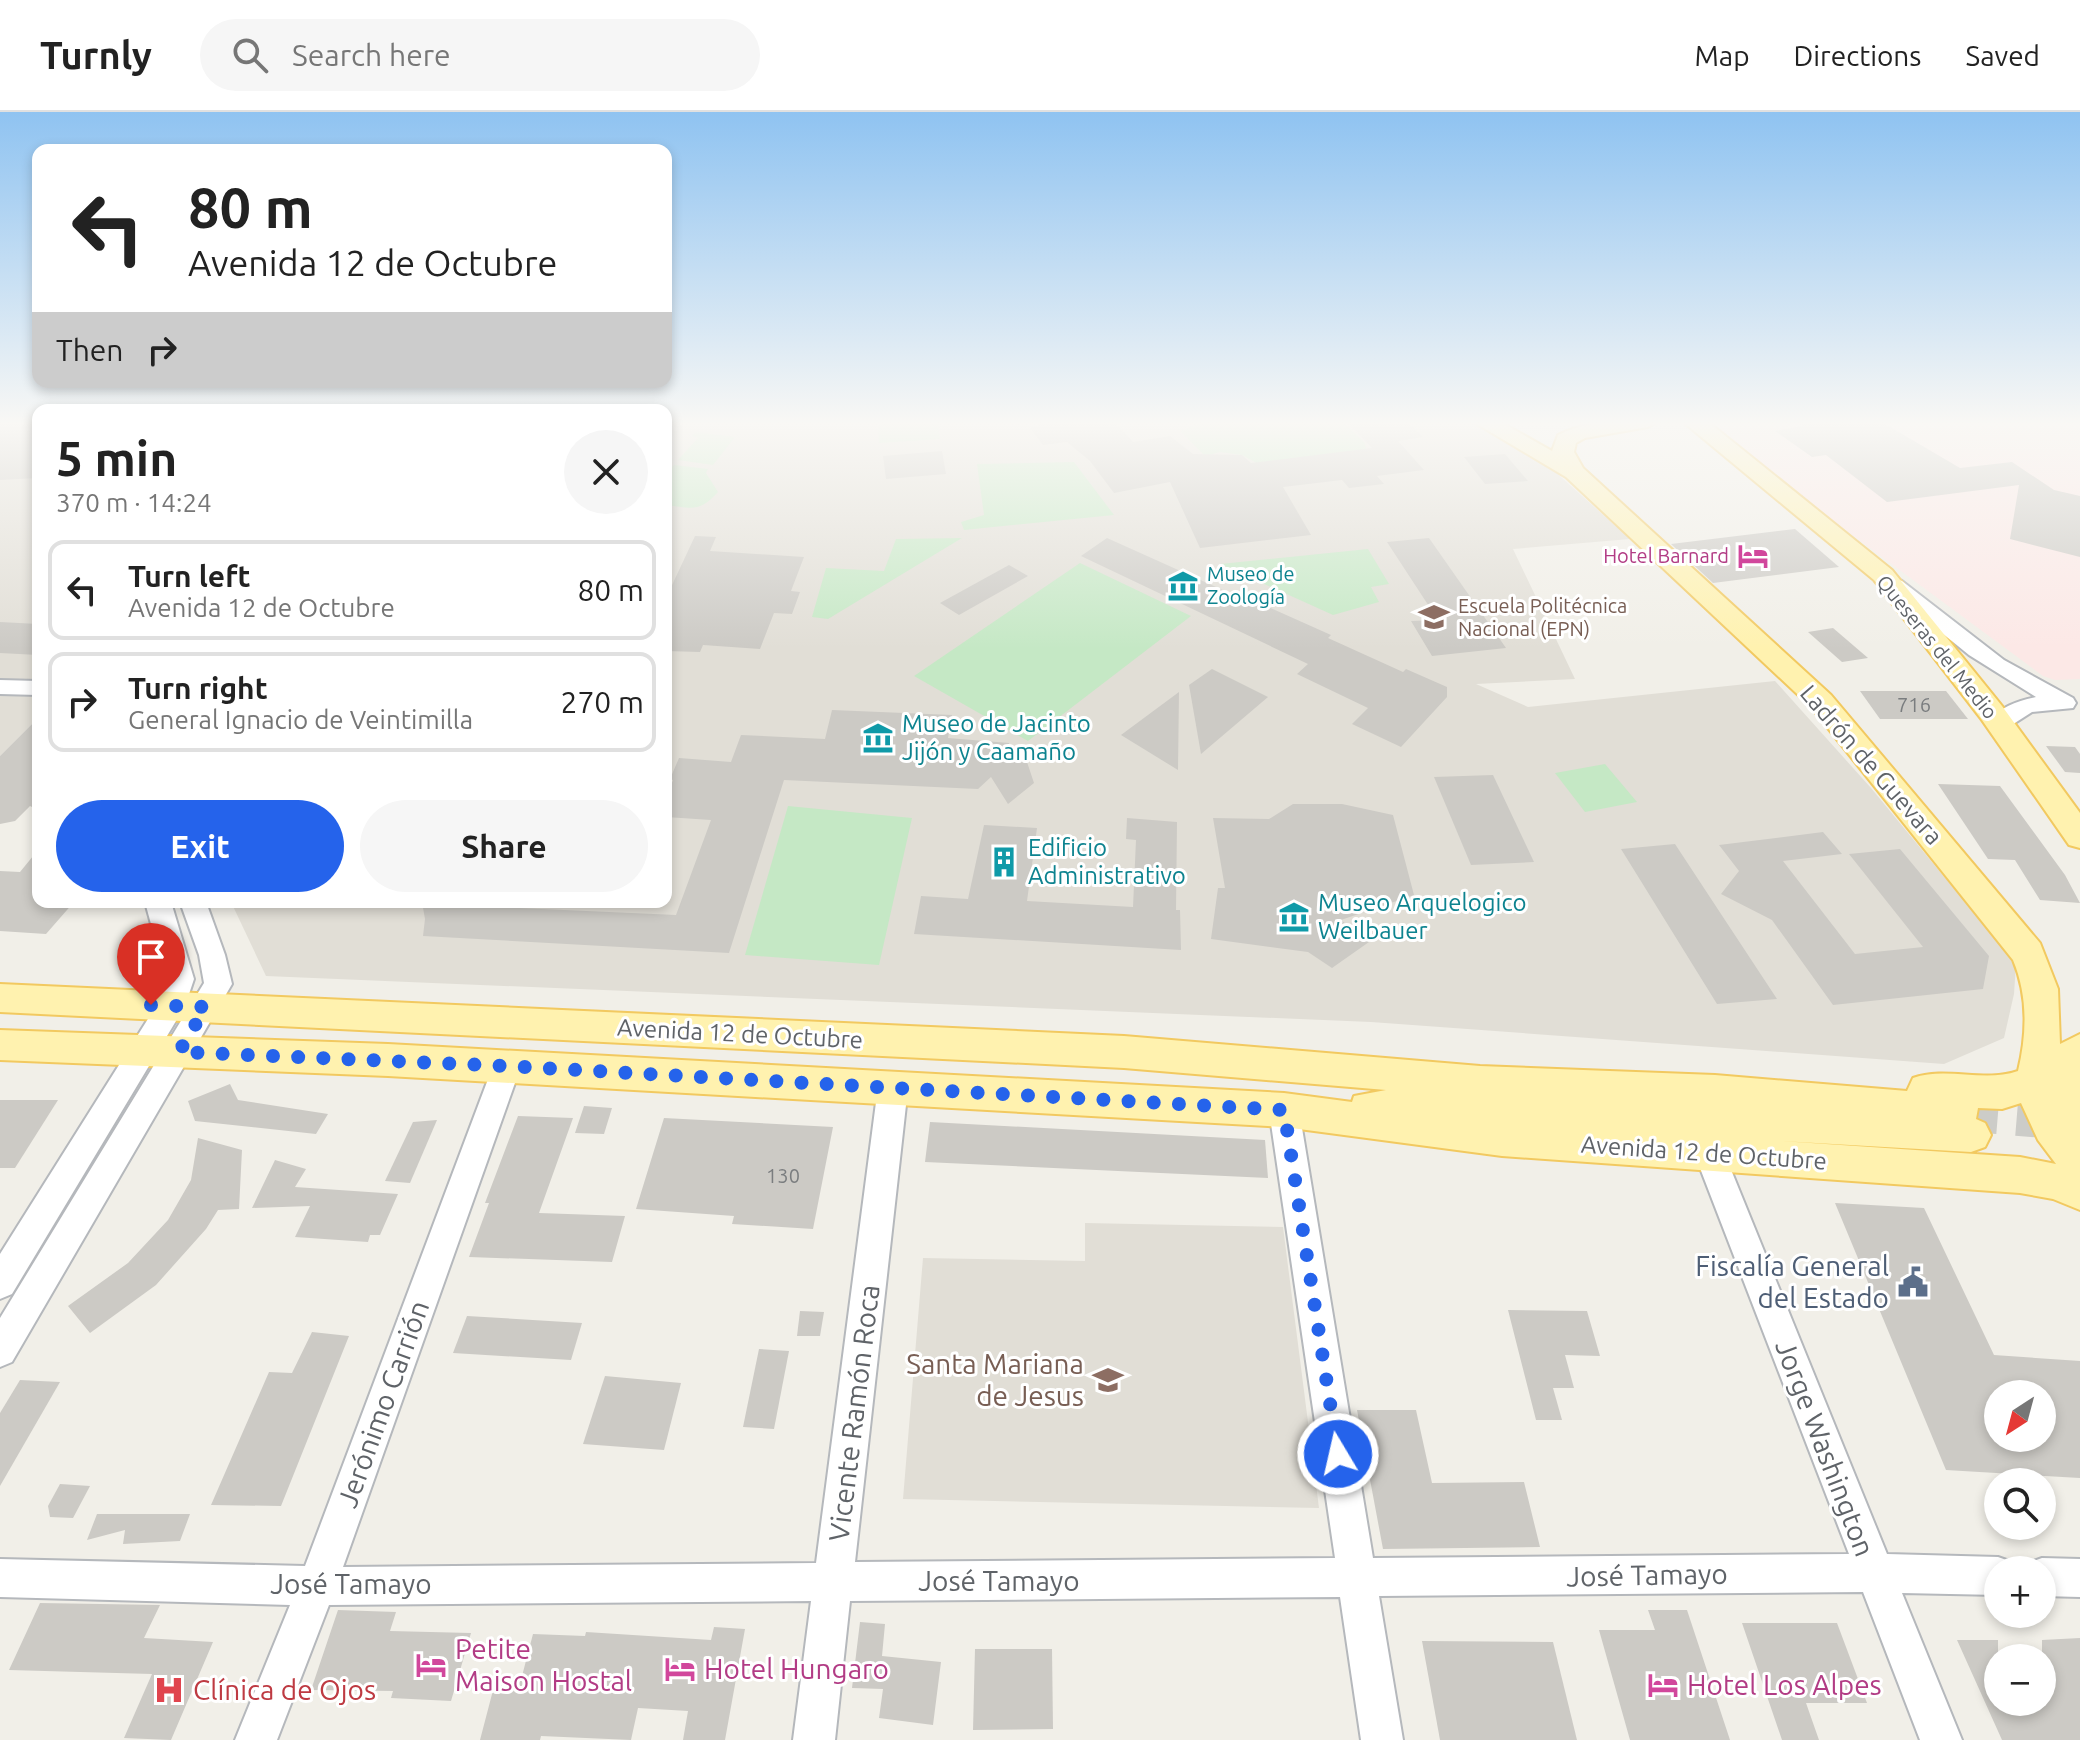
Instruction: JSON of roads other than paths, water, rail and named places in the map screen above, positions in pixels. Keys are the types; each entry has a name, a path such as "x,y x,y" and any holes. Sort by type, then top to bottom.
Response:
{"main road":[{"name":"Ladrón de Guevara","path":"1601,497 1821,701 2028,953 2039,976 2043,1002 2042,1047 2035,1082"},
{"name":"Queseras del Medio","path":"1786,497 1883,575 1999,723 2080,837"},
{"name":"Avenida 12 de Octubre","path":"0,998 1124,1052 1480,1082 1715,1091 1970,1134 1438,1116 1390,1105 1328,1113"},
{"path":"635,1073 692,1061 710,1049 719,1033"},
{"name":"Avenida 12 de Octubre","path":"0,1045 507,1066 1284,1110 1328,1113 1425,1130 1710,1155 2020,1175 2053,1181 2077,1169"},
{"path":"893,1087 901,1070 916,1058 998,1046"},
{"path":"2077,1169 2061,1120 2060,1085 2066,1063 2080,1049"},
{"name":"Avenida 12 de Octubre","path":"1480,1082 1509,1076 1543,1075 2002,1093 2035,1082"},
{"path":"2035,1082 2046,1117 2077,1169"}],"street":[{"path":"1883,575 1996,668 2024,685 2073,702"},
{"path":"0,687 32,688"},
{"path":"0,700 32,702"},
{"path":"1999,723 2015,709 2027,704 2073,702"},
{"path":"0,1350 179,1052 188,1007 160,908"},
{"path":"0,1283 141,1052 188,1007 218,984 212,955 195,908"},
{"name":"Jerónimo Carrión","path":"256,1740 317,1586 507,1066"},
{"name":"Vicente Ramón Roca","path":"814,1740 893,1087"},
{"path":"1284,1110 1382,1740"},
{"name":"Jorge Washington","path":"1710,1155 1941,1740"},
{"name":"José Tamayo","path":"0,1578 317,1586 1874,1573 1984,1576"},
{"path":"2056,1577 2080,1578"}],"tunnel":[{"path":"1960,1112 2080,1122"}],"place":[{"name":"Hotel Barnard","path":"1753,556"},
{"name":"Museo de Zoología","path":"1183,586"},
{"name":"Escuela Politécnica Nacional (EPN)","path":"1434,617"},
{"name":"Museo de Jacinto Jijón y Caamaño","path":"878,738"},
{"name":"Edificio Administrativo","path":"1004,862"},
{"name":"Museo Arquelogico Weilbauer","path":"1294,917"},
{"name":"Fiscalía General del Estado","path":"1913,1282"},
{"name":"Santa Mariana de Jesus","path":"1108,1380"},
{"name":"Petite Maison Hostal","path":"431,1665"},
{"name":"Hotel Hungaro","path":"680,1669"},
{"name":"Hotel Los Alpes","path":"1663,1685"},
{"name":"Clínica de Ojos","path":"169,1690"}]}
